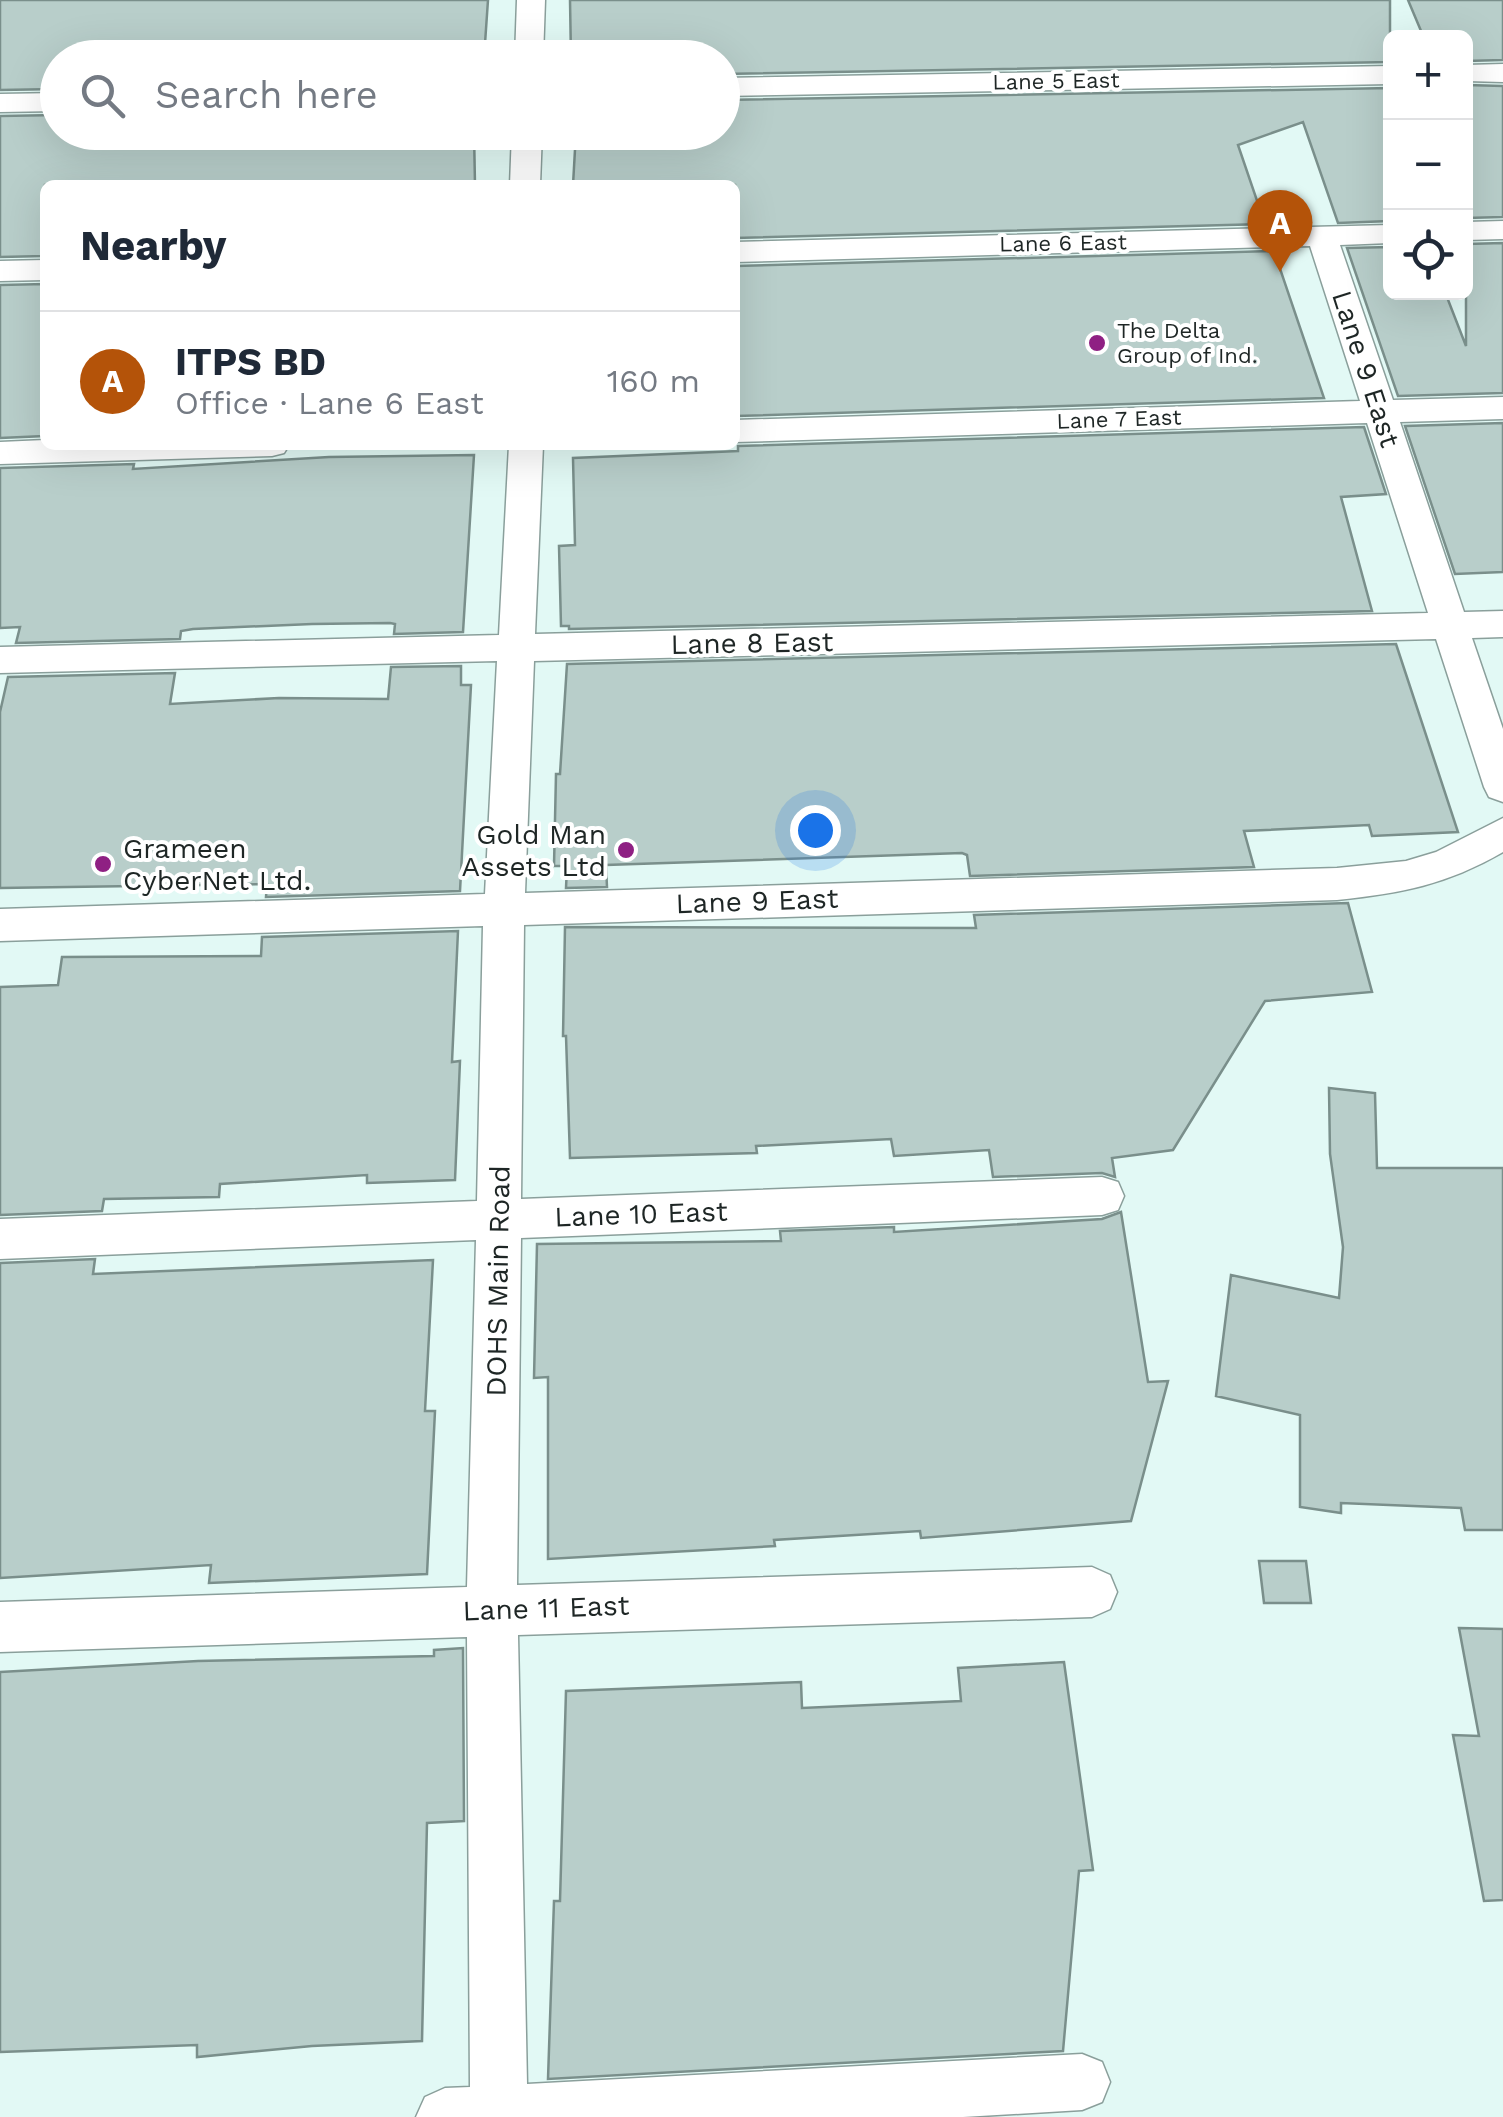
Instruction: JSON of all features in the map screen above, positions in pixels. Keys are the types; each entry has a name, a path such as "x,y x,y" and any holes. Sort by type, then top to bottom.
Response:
{"street":[{"path":"530,40 531,0"},
{"path":"1473,73 1503,72"},
{"name":"Lane 5 East","path":"740,87 1383,74"},
{"path":"0,103 40,102"},
{"path":"524,180 525,150"},
{"path":"1473,232 1503,230"},
{"name":"Lane 6 East","path":"740,252 1383,234"},
{"name":"Lane 9 East","path":"1322,236 1503,787"},
{"path":"0,272 40,270"},
{"name":"Lane 7 East","path":"740,431 1503,408"},
{"path":"0,453 102,450"},
{"name":"DOHS Main Road","path":"481,2116 504,908 526,450"},
{"name":"Lane 8 East","path":"0,660 1503,624"},
{"name":"Lane 9 East","path":"0,925 1336,884 1406,877 1449,864 1503,833"},
{"name":"Lane 10 East","path":"0,1239 1102,1196"},
{"name":"Lane 11 East","path":"0,1627 1092,1592"},
{"path":"481,2116 1082,2082"}],"building":[{"path":"0,0 488,0 485,40 40,40 40,89 0,90"},
{"path":"570,0 1390,0 1390,30 1383,30 1383,62 740,74 740,40 571,40"},
{"path":"1408,0 1503,0 1503,60 1473,61 1473,30 1421,30"},
{"path":"1473,85 1503,86 1503,217 1473,218"},
{"path":"1383,88 1383,221 1338,223 1303,122 1238,145 1265,224 740,238 740,180 573,180 575,150 740,150 740,100"},
{"path":"40,115 40,150 474,150 475,180 40,180 40,256 0,257 0,116"},
{"path":"1503,243 1503,393 1398,396 1347,248 1383,247 1383,300 1448,300 1466,346 1466,300 1473,300 1473,244"},
{"path":"1274,251 1324,398 740,416 740,266"},
{"path":"40,284 40,436 0,438 0,285"},
{"path":"1503,423 1503,572 1455,574 1405,426"},
{"path":"1364,427 1386,494 1341,497 1372,611 569,629 561,626 559,546 575,545 573,458 738,451 740,446"},
{"path":"474,455 463,632 394,634 395,624 390,623 312,624 193,629 181,631 180,639 16,643 20,627 0,628 0,468 134,464 133,469 329,457"},
{"path":"1396,644 1458,832 1372,836 1369,825 1244,831 1254,867 970,876 967,855 962,853 606,865 607,887 566,888 567,866 554,866 556,774 560,774 567,664"},
{"path":"461,666 461,685 471,685 460,891 266,897 267,884 0,888 0,712 8,677 175,673 170,704 279,698 388,699 391,667"},
{"path":"1348,903 1372,992 1265,1001 1173,1150 1112,1158 1115,1177 1102,1173 993,1177 989,1150 894,1156 891,1139 756,1146 757,1153 570,1158 563,1036 565,927 976,928 974,915"},
{"path":"458,931 452,1062 460,1061 455,1180 367,1183 367,1175 220,1184 219,1197 104,1199 102,1211 0,1215 0,987 58,985 62,957 261,956 262,937"},
{"path":"1329,1088 1375,1093 1377,1168 1503,1168 1503,1530 1465,1530 1461,1508 1341,1503 1341,1513 1300,1507 1300,1415 1216,1396 1231,1275 1339,1298 1343,1247 1330,1154"},
{"path":"1121,1212 1148,1382 1168,1381 1131,1521 921,1538 920,1531 774,1540 775,1546 548,1559 548,1377 534,1378 537,1244 781,1241 780,1231 894,1227 894,1232 1102,1219"},
{"path":"95,1259 93,1274 433,1260 425,1411 435,1411 427,1574 209,1583 211,1565 0,1578 0,1263"},
{"path":"1259,1561 1306,1561 1311,1603 1264,1603"},
{"path":"1459,1628 1503,1629 1503,1900 1484,1901 1453,1735 1479,1736"},
{"path":"463,1648 464,1821 427,1823 422,2041 197,2057 197,2045 0,2052 0,1672 198,1661 434,1656 434,1650"},
{"path":"1064,1662 1093,1870 1079,1871 1063,2051 548,2079 554,1901 560,1901 566,1691 801,1682 802,1708 961,1701 958,1668"}],"place":[{"name":"ITPS BD","path":"1280,272"},
{"name":"The Delta Group of Ind.","path":"1097,343"},
{"name":"Gold Man Assets Ltd","path":"626,850"},
{"name":"Grameen CyberNet Ltd.","path":"103,864"}]}
